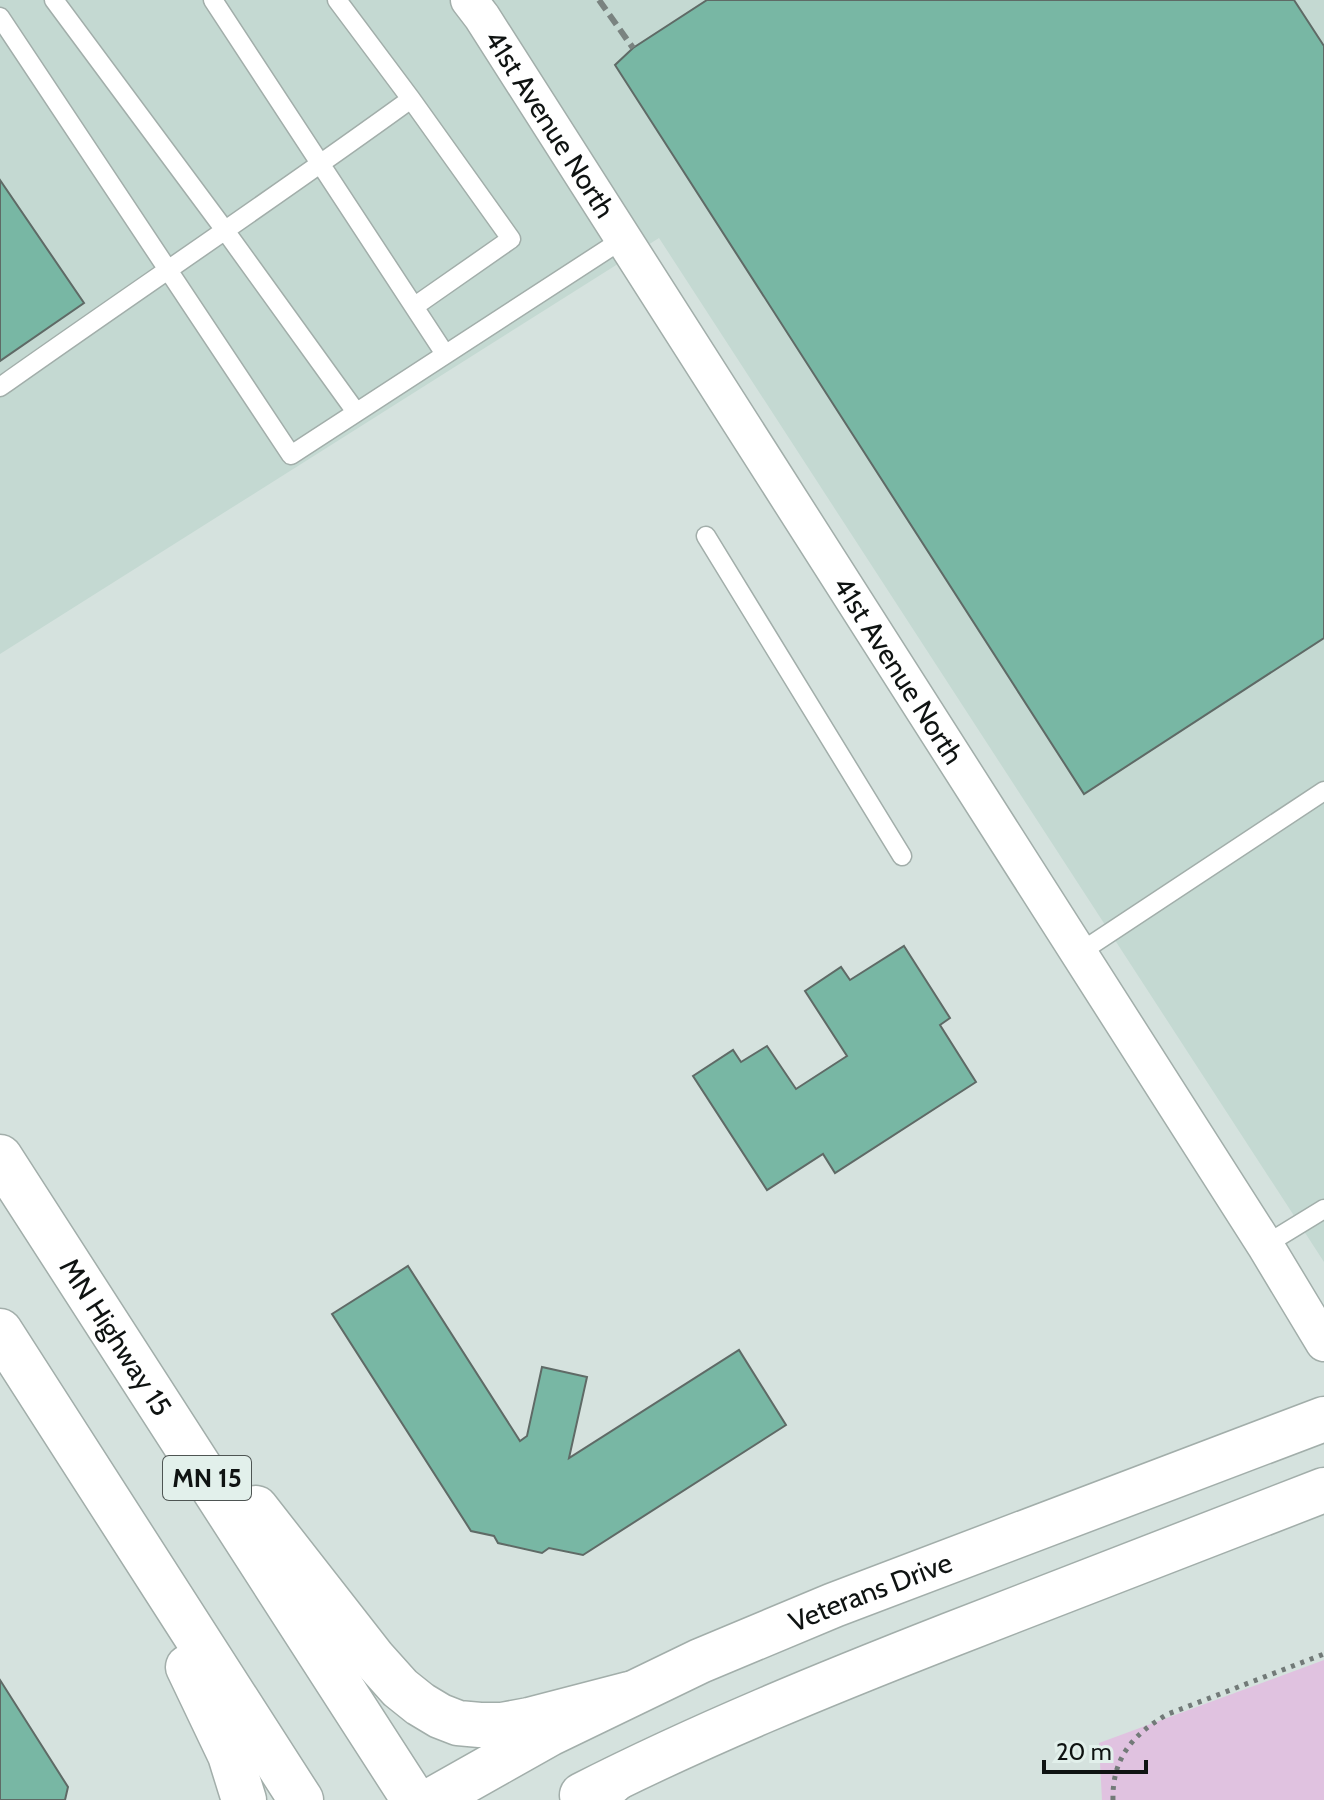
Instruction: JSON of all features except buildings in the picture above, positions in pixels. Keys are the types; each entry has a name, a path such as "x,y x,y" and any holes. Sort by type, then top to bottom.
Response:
{"main road":[{"name":"MN Highway 15","path":"0,1157 414,1800"},
{"path":"85,1289 374,1659 400,1688 420,1704 458,1723 502,1725 629,1694"},
{"path":"0,1331 301,1800"},
{"name":"Veterans Drive","path":"432,1800 549,1734 700,1661 834,1605 1324,1419"},
{"path":"573,1800 603,1789 719,1729 802,1694 1324,1490"},
{"path":"112,1505 230,1755 244,1800"}],"street":[{"name":"41st Avenue North","path":"469,0 1265,1245 1324,1343"}],"lane":[{"path":"54,0 356,412"},
{"path":"213,0 445,354"},
{"path":"337,0 511,239 415,306"},
{"path":"0,17 291,455 623,239"},
{"path":"0,387 411,99"},
{"path":"706,536 902,856"},
{"path":"1079,953 1324,791"},
{"path":"1265,1245 1324,1209"}],"path":[{"path":"1113,1800 1116,1771 1125,1750 1152,1723 1324,1654"}],"shaded area":[{"path":"0,0 1324,0 1324,1262 659,238 0,654"},
{"path":"1324,1660 1324,1800 1102,1800 1099,1743"}],"railway":[{"path":"599,0 633,48"}]}
